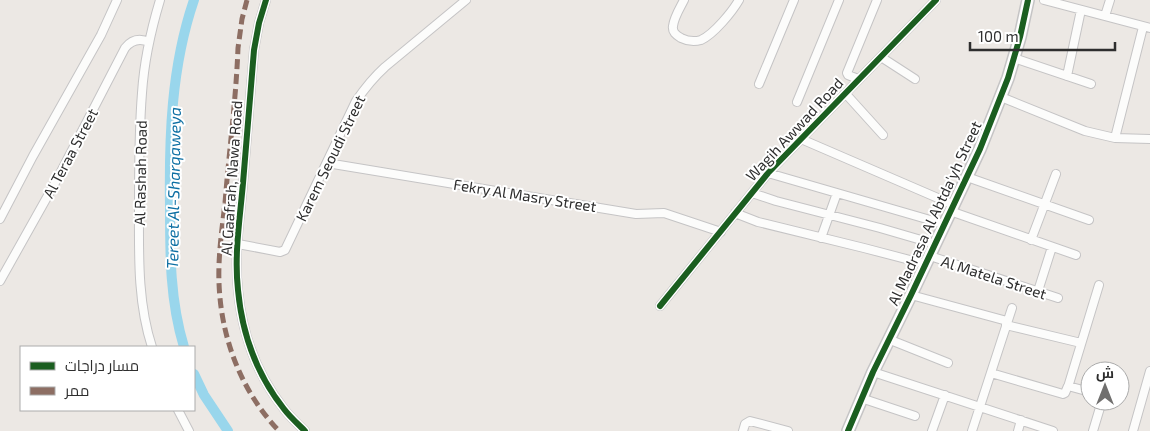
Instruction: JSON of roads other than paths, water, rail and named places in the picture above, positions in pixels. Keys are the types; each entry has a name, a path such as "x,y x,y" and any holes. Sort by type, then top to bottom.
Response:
{"street":[{"path":"0,219 101,35 117,0"},
{"name":"Al Rashah Road","path":"152,346 147,331 140,282 140,151 142,92 149,42 160,0"},
{"name":"Al Gaafrah, Nawa Road","path":"266,0 254,50 238,244 238,288 245,332 261,373 285,411 305,431"},
{"name":"Karem Seoudi Street","path":"238,244 280,252 284,251 356,101 374,77 466,0"},
{"path":"684,0 673,25 673,30 674,33 685,39 695,41 701,40 719,25 739,0"},
{"path":"759,84 794,0"},
{"path":"797,102 839,0"},
{"path":"858,80 847,73 877,0"},
{"name":"Wagih Awwad Road","path":"660,306 768,173 936,0"},
{"name":"Al Madrasa Al Abtda'yh Street","path":"848,431 888,339 911,295 980,149 1014,58 1028,0"},
{"path":"1044,0 1147,28 1115,138"},
{"path":"1105,16 1110,0"},
{"path":"1067,76 1081,10"},
{"name":"Al Teraa Street","path":"0,281 55,183 125,48 133,40 139,39 149,42"},
{"path":"881,57 915,79"},
{"path":"1014,58 1091,84"},
{"path":"845,93 883,135"},
{"path":"1001,97 1084,131 1115,138 1150,138"},
{"path":"801,139 952,208 1031,240 1076,255"},
{"name":"Fekry Al Masry Street","path":"327,162 636,214 664,213 721,232"},
{"path":"768,173 944,224"},
{"path":"1031,240 1056,174"},
{"path":"967,177 1089,220"},
{"path":"752,193 935,244"},
{"path":"821,238 837,193"},
{"name":"Al Matela Street","path":"735,213 758,222 821,238 927,260 1058,298"},
{"path":"1038,291 1052,247"},
{"path":"991,372 1063,394 1065,393 1099,285"},
{"path":"911,295 1081,343"},
{"path":"972,431 1012,308"},
{"path":"888,339 948,363"},
{"path":"1133,431 1150,371"},
{"path":"873,372 1053,431"},
{"path":"1068,387 1080,390"},
{"path":"932,431 945,395"},
{"path":"861,398 915,416"},
{"path":"179,411 189,431"},
{"path":"1093,431 1099,411"},
{"path":"1018,431 1021,420"},
{"path":"743,431 747,422 788,431"}],"waterway":[{"name":"Tereet Al-Sharqaweya","path":"184,346 173,295 170,243 170,155 173,103 180,51 194,0"},
{"name":"Tereet Al-Sharqaweya","path":"195,376 204,395 228,431"}]}
